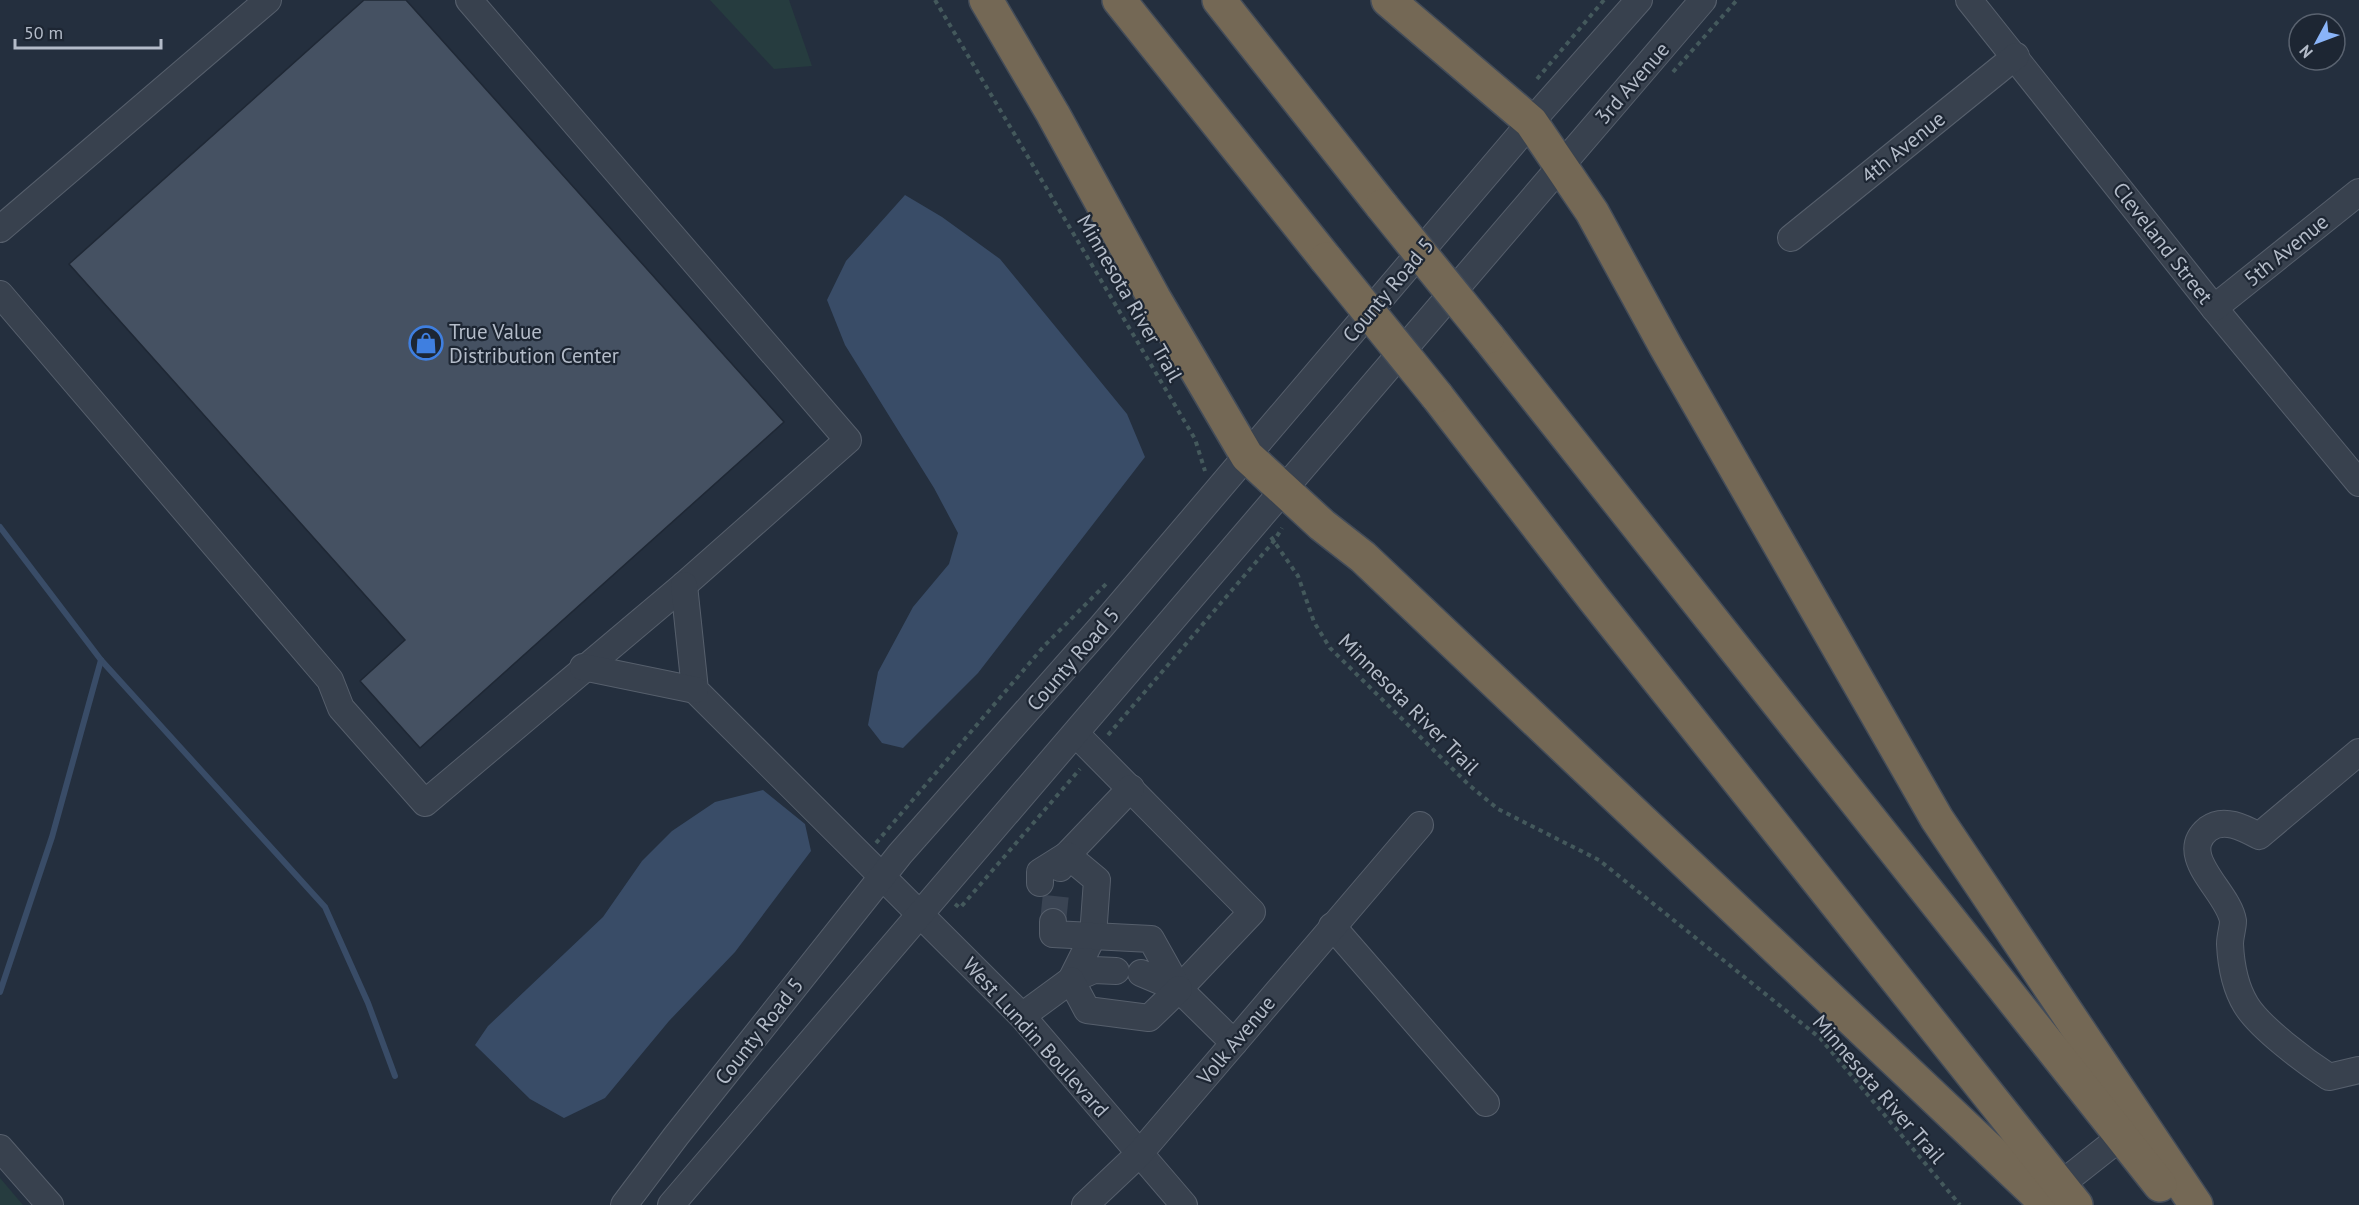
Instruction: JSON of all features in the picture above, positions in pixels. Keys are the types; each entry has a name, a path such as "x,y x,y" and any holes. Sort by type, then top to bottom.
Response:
{"highway":[{"path":"986,0 1053,114 1154,298 1247,456 1322,525 1363,557 2061,1198"},
{"path":"1119,0 1437,396 2061,1198"},
{"path":"1219,0 2176,1205"},
{"path":"1388,0 1531,122 1561,166 1631,280 1666,346 1937,819 2196,1205"}],"street":[{"path":"0,229 268,0"},
{"path":"0,294 330,680 341,708 425,802 583,667 684,585 848,440 469,0"},
{"path":"1531,122 1639,0"},
{"name":"3rd Avenue","path":"1561,166 1703,0"},
{"name":"Cleveland Street","path":"1969,0 2016,56 2214,308 2359,483"},
{"name":"4th Avenue","path":"1791,238 2016,56"},
{"name":"County Road 5","path":"624,1205 882,876 1094,636 1531,122"},
{"name":"County Road 5","path":"671,1205 1561,166"},
{"name":"5th Avenue","path":"2214,308 2359,192"},
{"path":"583,667 695,690 684,585"},
{"name":"West Lundin Boulevard","path":"695,690 921,912 1022,1016 1184,1205"},
{"path":"1071,980 1087,1010 1149,1018 1252,912 1076,734"},
{"path":"2359,752 2259,836 2236,824 2214,824 2200,835 2197,853 2204,871 2224,899 2233,921 2230,944 2235,981 2247,1007 2297,1055 2329,1077 2359,1070"},
{"path":"1049,884 1058,874 1067,855 1131,788"},
{"name":"Volk Avenue","path":"1085,1205 1140,1153 1420,825"},
{"path":"1067,855 1097,880 1093,936 1071,980"},
{"path":"1047,926 1093,936 1151,939 1179,989 1234,1043"},
{"path":"1332,926 1486,1103"},
{"path":"1022,1016 1071,980 1094,970 1116,971"},
{"path":"1141,973 1179,989"},
{"path":"2061,1198 2122,1136"},
{"path":"0,1148 50,1205"}],"path":[{"name":"Minnesota River Trail","path":"935,0 1195,439 1205,473 1221,486"},
{"name":"Minnesota River Trail","path":"1258,520 1298,576 1314,622 1330,648 1469,785 1498,809 1522,823 1599,860 1797,1018 1831,1050 1891,1125 1960,1205"}],"green space":[{"path":"710,0 789,0 812,66 774,69"},
{"path":"0,1178 23,1205 0,1205"}],"water":[{"path":"905,195 942,217 1000,259 1127,414 1145,457 978,673 903,748 882,743 868,725 878,672 913,607 949,564 958,533 934,488 845,345 827,300 846,261"},
{"path":"763,790 805,824 811,851 735,952 669,1021 605,1098 564,1118 530,1099 475,1045 488,1026 603,917 642,861 672,831 715,802"}],"building":[{"name":"True Value Distribution Center","path":"364,0 406,0 784,422 420,748 360,681 405,640 69,264"}],"waterway":[{"path":"0,527 101,660 325,907 368,1003 395,1076"},
{"path":"0,992 52,837 101,660"}],"tunnel":[{"path":"1053,922 1057,884"}],"place":[{"name":"True Value Distribution Center","path":"426,343"}]}
